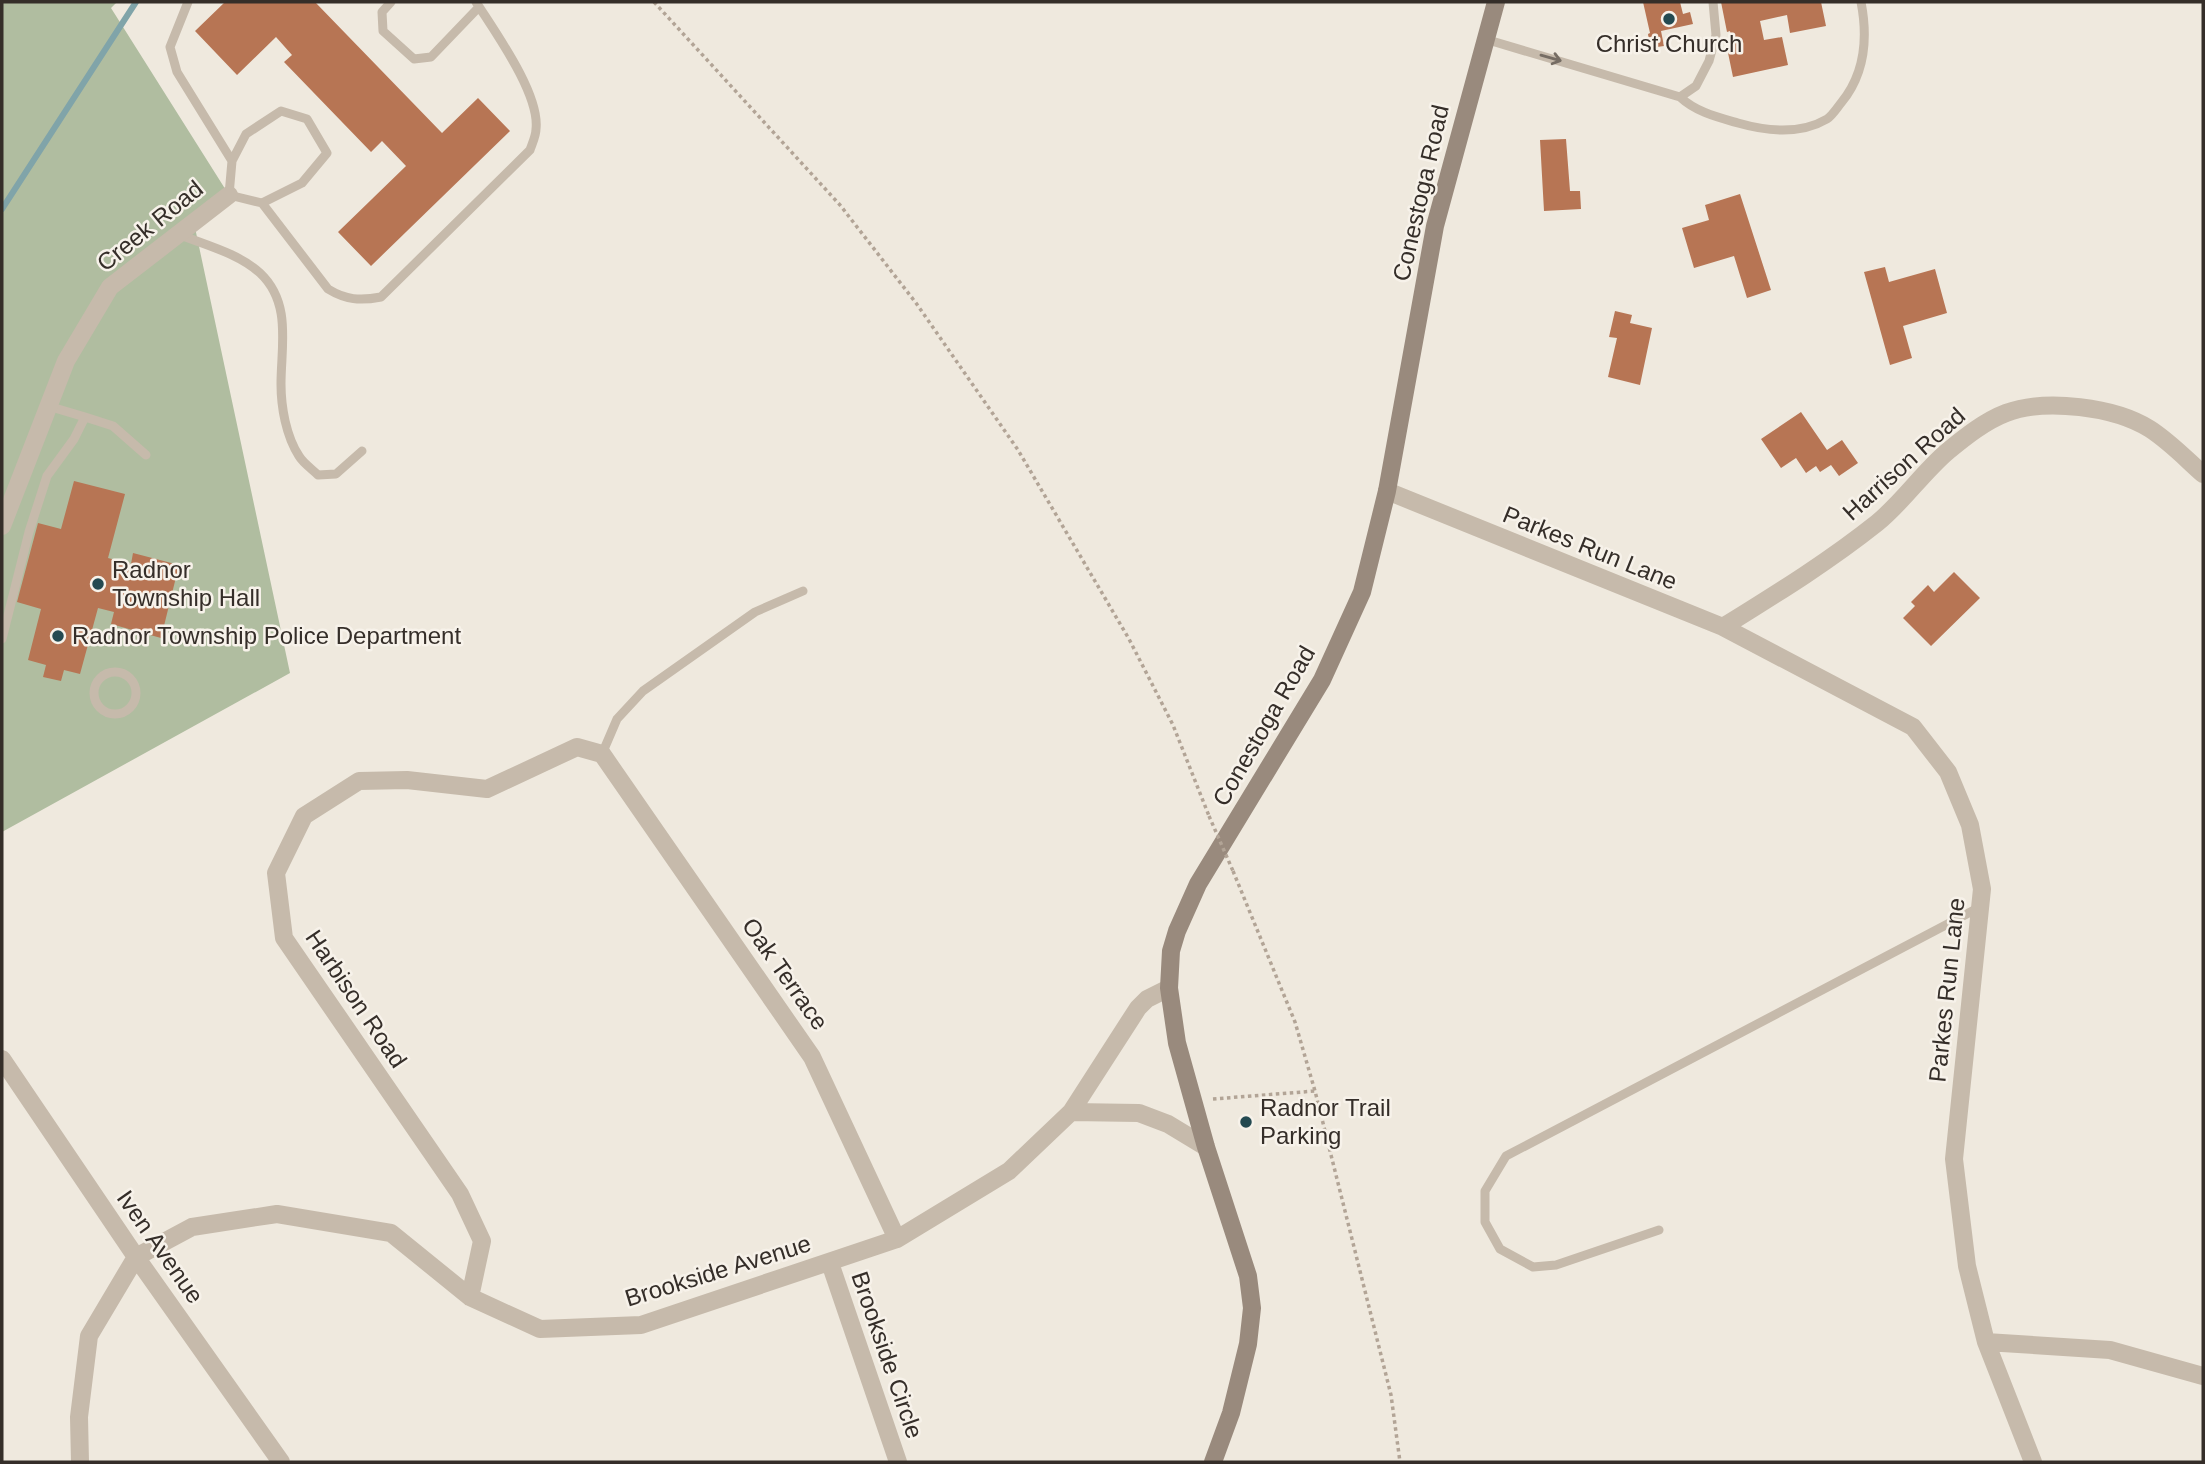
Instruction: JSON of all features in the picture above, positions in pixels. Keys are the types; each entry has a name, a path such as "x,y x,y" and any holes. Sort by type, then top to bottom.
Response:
{"main road":[{"name":"Conestoga Road","path":"1213,1462 1231,1413 1248,1343 1252,1308 1248,1276 1206,1147 1177,1043 1168,988 1171,951 1187,907 1322,680 1362,592 1387,491 1435,226 1496,2"}],"street":[{"name":"Creek Road","path":"2,526 66,361 110,287 229,195"},
{"name":"Harrison Road","path":"1723,628 1816,570 1880,521 1947,452 1991,420 2009,412 2034,406 2072,407 2126,416 2165,440 2203,474"},
{"name":"Parkes Run Lane","path":"1387,491 1723,628 1913,727 1948,772 1970,825 1982,889 1954,1159 1967,1266 1986,1342 2034,1462"},
{"name":"Harbison Road","path":"470,1297 482,1241 460,1194 284,938 276,873 304,816 359,781 407,780 487,789 577,747 602,754"},
{"name":"Oak Terrace","path":"602,754 813,1057 897,1239"},
{"name":"Brookside Avenue","path":"136,1257 192,1227 277,1214 391,1233 470,1297 540,1329 641,1325 830,1264 897,1239 1009,1171 1071,1112 1138,1008 1147,999 1168,988"},
{"name":"Iven Avenue","path":"2,1059 136,1257 281,1462"},
{"path":"1071,1112 1139,1113 1167,1124 1206,1147"},
{"path":"80,1462 79,1417 89,1336 136,1257"},
{"name":"Brookside Circle","path":"830,1264 898,1462"},
{"path":"1986,1342 2110,1350 2203,1376"}],"lane":[{"path":"188,2 170,47 177,72 232,161"},
{"path":"262,204 302,183 327,153 307,119 281,111 246,134 232,161 229,195 262,204 328,289 342,298 362,301 381,298 530,150 536,130 534,106 516,67 478,4 431,57 414,59 383,31 382,12 391,2"},
{"path":"1680,97 1696,86 1709,61 1716,35 1713,2"},
{"path":"1485,39 1680,97 1691,107 1716,117 1772,131 1801,128 1828,119 1850,91 1860,71 1865,38 1861,2"},
{"path":"178,234 230,254 259,273 274,290 284,321 282,404 299,456 318,475 336,474 362,451"},
{"path":"48,406 113,426 146,455"},
{"path":"2,639 29,532 47,476 74,439 85,417"},
{"path":"602,754 617,719 643,691 755,612 803,591"},
{"path":"120,673 127,676 132,680 136,693 132,705 127,710 114,714 102,709 95,697 96,684 107,674 120,673"},
{"path":"1659,1230 1556,1265 1533,1267 1500,1249 1485,1222 1485,1191 1506,1156 1981,907"}],"path":[{"path":"654,2 840,205 916,303 1018,450 1129,639 1173,725 1295,1022 1315,1091 1391,1395 1401,1462"},
{"path":"1193,1103 1231,1096 1315,1091"}],"green space":[{"path":"2,2 117,2 111,8 229,195 194,223 290,673 2,832"}],"building":[{"path":"225,2 315,2 442,133 478,98 510,131 371,266 338,232 406,166 382,141 371,152 284,62 292,55 276,37 237,75 195,31"},
{"name":"Christ Church","path":"1643,2 1680,2 1683,14 1690,12 1693,24 1661,31 1664,46 1650,48 1650,33"},
{"path":"1721,2 1821,2 1826,26 1790,33 1787,15 1760,21 1764,40 1782,37 1788,65 1733,77 1727,48 1733,46 1730,31 1727,32"},
{"path":"1566,139 1570,191 1580,191 1581,209 1544,211 1540,140"},
{"path":"1740,194 1771,290 1747,298 1734,256 1694,268 1682,228 1709,220 1705,205"},
{"path":"1885,267 1889,282 1935,269 1947,313 1903,326 1912,358 1890,365 1864,272"},
{"path":"1615,311 1632,315 1630,323 1652,328 1640,385 1608,377 1617,338 1609,337"},
{"path":"1801,412 1827,450 1842,440 1858,463 1839,476 1831,465 1820,472 1816,466 1806,473 1796,458 1781,468 1761,439"},
{"name":"Radnor Township Hall","path":"74,481 125,494 108,558 131,564 133,553 179,565 161,638 111,624 114,612 98,608 80,674 64,670 61,681 43,677 46,665 28,660 41,609 17,602 38,523 61,529"},
{"path":"1954,572 1980,598 1931,646 1903,618 1915,606 1911,602 1928,585 1934,592"}],"waterway":[{"path":"2,209 136,2"}],"place":[{"name":"Christ Church","path":"1669,19"},
{"name":"Radnor Township Hall","path":"98,584"},
{"name":"Radnor Township Police Department","path":"58,636"},
{"name":"Radnor Trail Parking","path":"1246,1122"}]}
